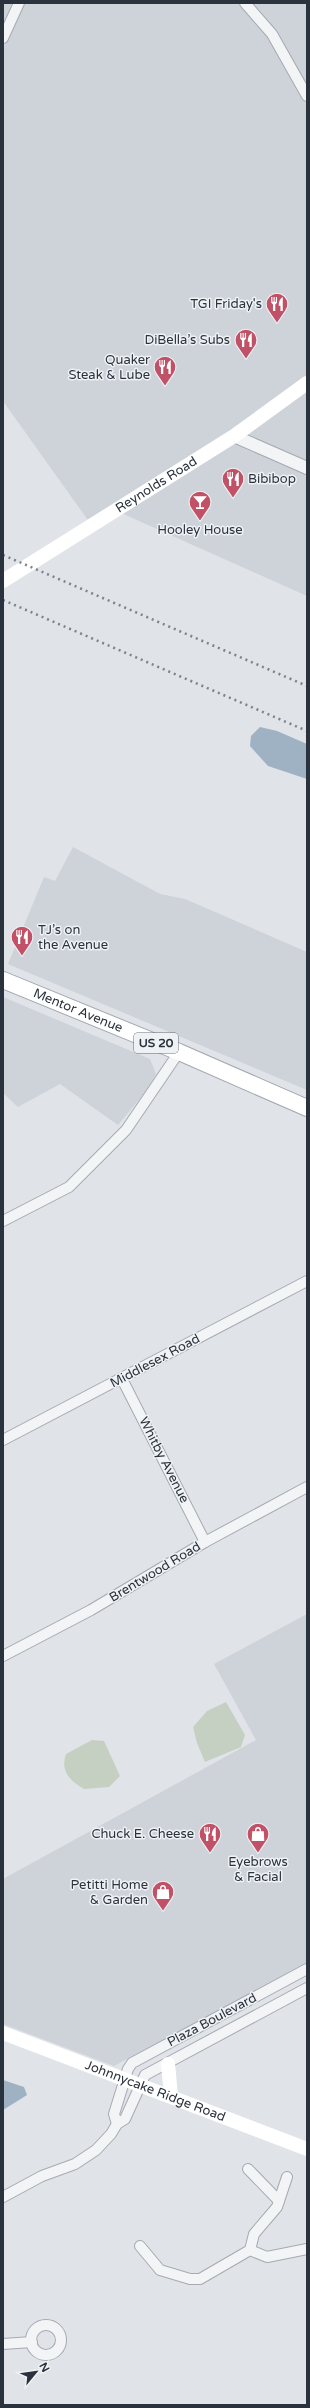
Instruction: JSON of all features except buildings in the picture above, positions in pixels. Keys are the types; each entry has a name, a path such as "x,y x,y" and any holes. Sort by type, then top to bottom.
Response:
{"main road":[{"name":"Reynolds Road","path":"3,582 234,436 307,383"},
{"name":"Mentor Avenue","path":"3,980 179,1052 307,1108"},
{"name":"Johnnycake Ridge Road","path":"3,2033 141,2084 307,2149"},
{"path":"168,2064 171,2096"}],"street":[{"path":"3,38 19,3"},
{"path":"245,3 272,34 307,96"},
{"path":"234,436 307,468"},
{"path":"3,1221 69,1188 126,1130 179,1052"},
{"name":"Middlesex Road","path":"3,1440 307,1281"},
{"name":"Whitby Avenue","path":"122,1379 205,1542"},
{"name":"Brentwood Road","path":"3,1656 91,1610 205,1542 307,1487"},
{"name":"Plaza Boulevard","path":"117,2124 114,2114 128,2069 132,2064 307,1969"},
{"name":"Plaza Boulevard","path":"3,2197 42,2176 84,2159 105,2142 117,2124 125,2119 145,2075 307,1988"},
{"path":"248,2169 279,2201"},
{"path":"140,2246 160,2270 190,2279 200,2279 250,2250 254,2234 269,2219 279,2201 287,2178"},
{"path":"250,2250 267,2257 307,2249"},
{"path":"3,2344 32,2342"}],"shaded area":[{"path":"3,3 307,3 307,85 305,81 296,86 307,105 307,378 240,428 90,523 3,401"},
{"path":"307,387 307,596 119,512"},
{"path":"73,847 160,894 185,899 307,952 307,1090 8,964 44,877 55,881"},
{"path":"3,997 150,1059 156,1074 146,1091 118,1125 60,1084 18,1107 3,1093"},
{"path":"307,1614 307,1964 114,2066 3,2024 3,1879 256,1740 214,1664"}],"green space":[{"path":"226,1702 245,1735 241,1747 205,1762 197,1743 193,1727 207,1711"},
{"path":"92,1740 104,1741 120,1776 109,1787 84,1789 74,1783 65,1770 64,1760 66,1754"}],"water":[{"path":"260,727 277,731 307,744 307,779 268,766 250,746 251,736"},
{"path":"3,2080 24,2087 27,2095 3,2110"}],"railway":[{"path":"3,555 307,686"},
{"path":"3,600 307,731"}],"place":[{"name":"TGI Friday's","path":"277,324"},
{"name":"DiBella’s Subs","path":"246,360"},
{"name":"Quaker Steak & Lube","path":"165,386"},
{"name":"Bibibop","path":"233,498"},
{"name":"Hooley House","path":"200,522"},
{"name":"TJ’s on the Avenue","path":"22,956"},
{"name":"Chuck E. Cheese","path":"210,1854"},
{"name":"Eyebrows & Facial","path":"258,1854"},
{"name":"Petitti Home & Garden","path":"163,1912"}]}
